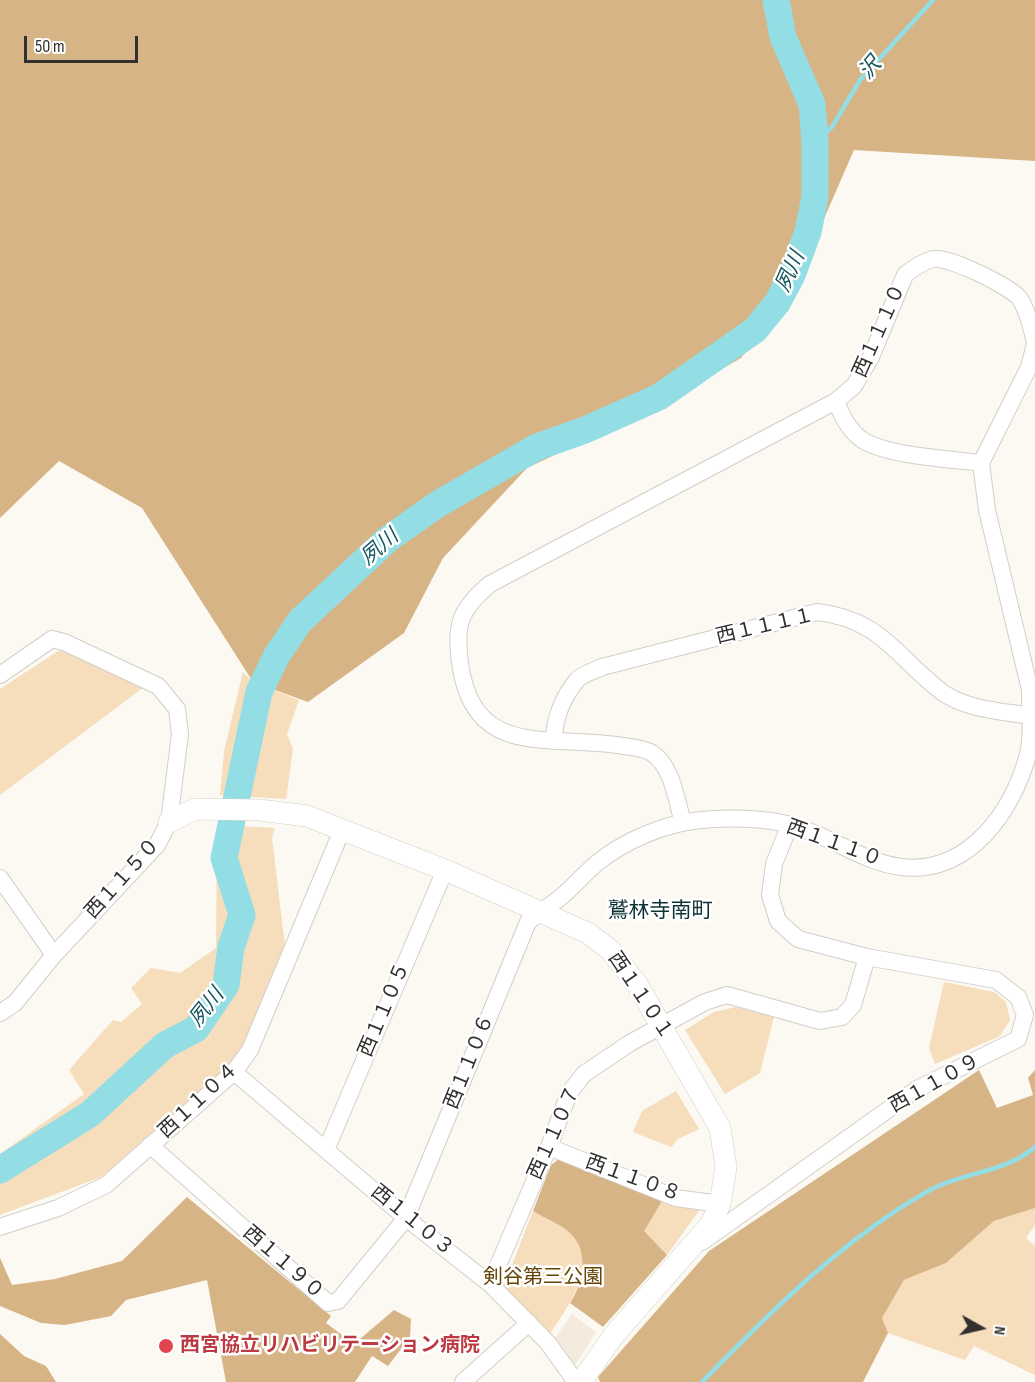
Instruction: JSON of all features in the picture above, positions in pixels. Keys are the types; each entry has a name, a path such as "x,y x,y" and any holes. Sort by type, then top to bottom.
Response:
{"street":[{"name":"西１１１０","path":"541,911 619,848 650,833 683,822 732,819 790,824 880,862 902,867 932,867 954,858 991,830 1013,796 1028,752 1031,716 1030,690 987,510 981,463 1029,367 1035,344 1031,325 1019,297 966,267 935,258 905,275 871,357 854,386 836,401 489,584 476,595 464,613 456,635 463,684 476,713 506,735 609,744 640,748 652,753 666,767 683,822"},
{"path":"836,401 843,421 861,439 880,449 981,463"},
{"name":"西１１１１","path":"554,741 554,726 560,708 578,679 602,667 817,612 842,615 879,634 943,693 972,706 1031,716"},
{"name":"西１１５０","path":"0,675 52,639 64,642 158,686 177,709 180,734 169,822 157,845 54,955 15,1003 0,1013"},
{"name":"西１１０１","path":"169,822 195,809 209,808 260,810 307,816 445,870 588,933 610,950 637,984 720,1128 726,1167 720,1204 711,1224 614,1335 581,1382"},
{"name":"西１１０９","path":"689,1251 917,1089 1018,1039 1024,1015 1018,997 996,980 867,957 798,939 778,921 770,895 774,864 790,824"},
{"name":"西１１０４","path":"0,1227 58,1208 106,1185 234,1072 250,1050 342,830"},
{"name":"西１１０５","path":"326,1150 445,870"},
{"path":"0,878 54,955"},
{"name":"西１１０６","path":"406,1218 528,922 541,911"},
{"name":"西１１０７","path":"490,1284 549,1147 568,1093 580,1078 630,1043 705,1002 727,995 820,1021 842,1017 853,1005 867,957"},
{"name":"西１１０３","path":"234,1072 406,1218 490,1284 548,1343 576,1382"},
{"name":"西１１９０","path":"150,1146 328,1303 338,1301 406,1218"},
{"name":"西１１０８","path":"549,1147 676,1198 720,1204"},
{"path":"463,1382 529,1323"}],"shaded area":[{"path":"0,0 1035,0 1035,161 854,150 795,285 741,358 654,408 527,468 443,558 404,633 308,702 253,682 142,508 59,461 0,518"},
{"path":"979,1070 997,1108 1033,1095 1028,1078 1035,1070 1035,1208 994,1221 946,1263 904,1280 882,1318 888,1333 863,1382 600,1382 598,1377 709,1251"},
{"path":"559,1159 662,1201 644,1231 667,1255 603,1327 570,1303 578,1287 582,1268 582,1258 576,1240 562,1227 533,1211 551,1165"},
{"path":"187,1197 331,1316 326,1323 354,1344 394,1310 411,1319 410,1337 388,1366 372,1356 355,1382 226,1382 207,1280 126,1300 111,1316 65,1325 41,1323 0,1306 0,1258 12,1285 55,1279 122,1261"},
{"path":"572,1314 596,1332 574,1367 553,1341"},
{"path":"0,1334 24,1356 46,1366 56,1382 0,1382"}],"green space":[{"path":"58,651 67,652 144,687 0,795 0,689"},
{"path":"243,672 253,682 299,700 287,734 293,749 286,799 220,795 224,751"},
{"path":"217,825 275,828 272,838 285,946 247,1044 229,1065 101,1177 0,1215 0,1154 84,1094 69,1070 113,1020 121,1022 142,1004 131,988 151,968 180,973 216,948"},
{"path":"944,982 994,992 1006,1002 1010,1020 1000,1036 935,1064 929,1048"},
{"path":"736,1007 774,1017 760,1073 725,1094 685,1030 714,1012"},
{"path":"676,1091 699,1129 678,1139 671,1147 633,1132 642,1111"},
{"path":"662,1201 682,1208 701,1208 667,1255 643,1231"},
{"path":"1035,1208 1035,1225 1026,1238 1035,1246 1035,1375 974,1346 965,1360 888,1333 882,1318 904,1280 946,1263 994,1221"},
{"name":"剣谷第三公園","path":"533,1211 570,1232 579,1244 583,1257 582,1271 572,1298 550,1334 503,1288"}],"waterway":[{"name":"夙川","path":"0,1170 90,1114 165,1045 196,1029 226,985 231,947 242,915 224,858 259,692 277,655 300,621 388,539 438,504 537,447 585,430 659,397 755,330 777,303 792,275 808,232 815,197 815,142 812,104 783,37 776,0"},
{"name":"沢","path":"815,142 832,127 860,80 933,0"},
{"path":"702,1382 781,1303 868,1230 930,1190 956,1179 1011,1162 1035,1147"}],"place":[{"name":"西宮協立リハビリテーション病院","path":"166,1346"}],"district":[{"name":"鷲林寺南町","path":"660,912"}]}
